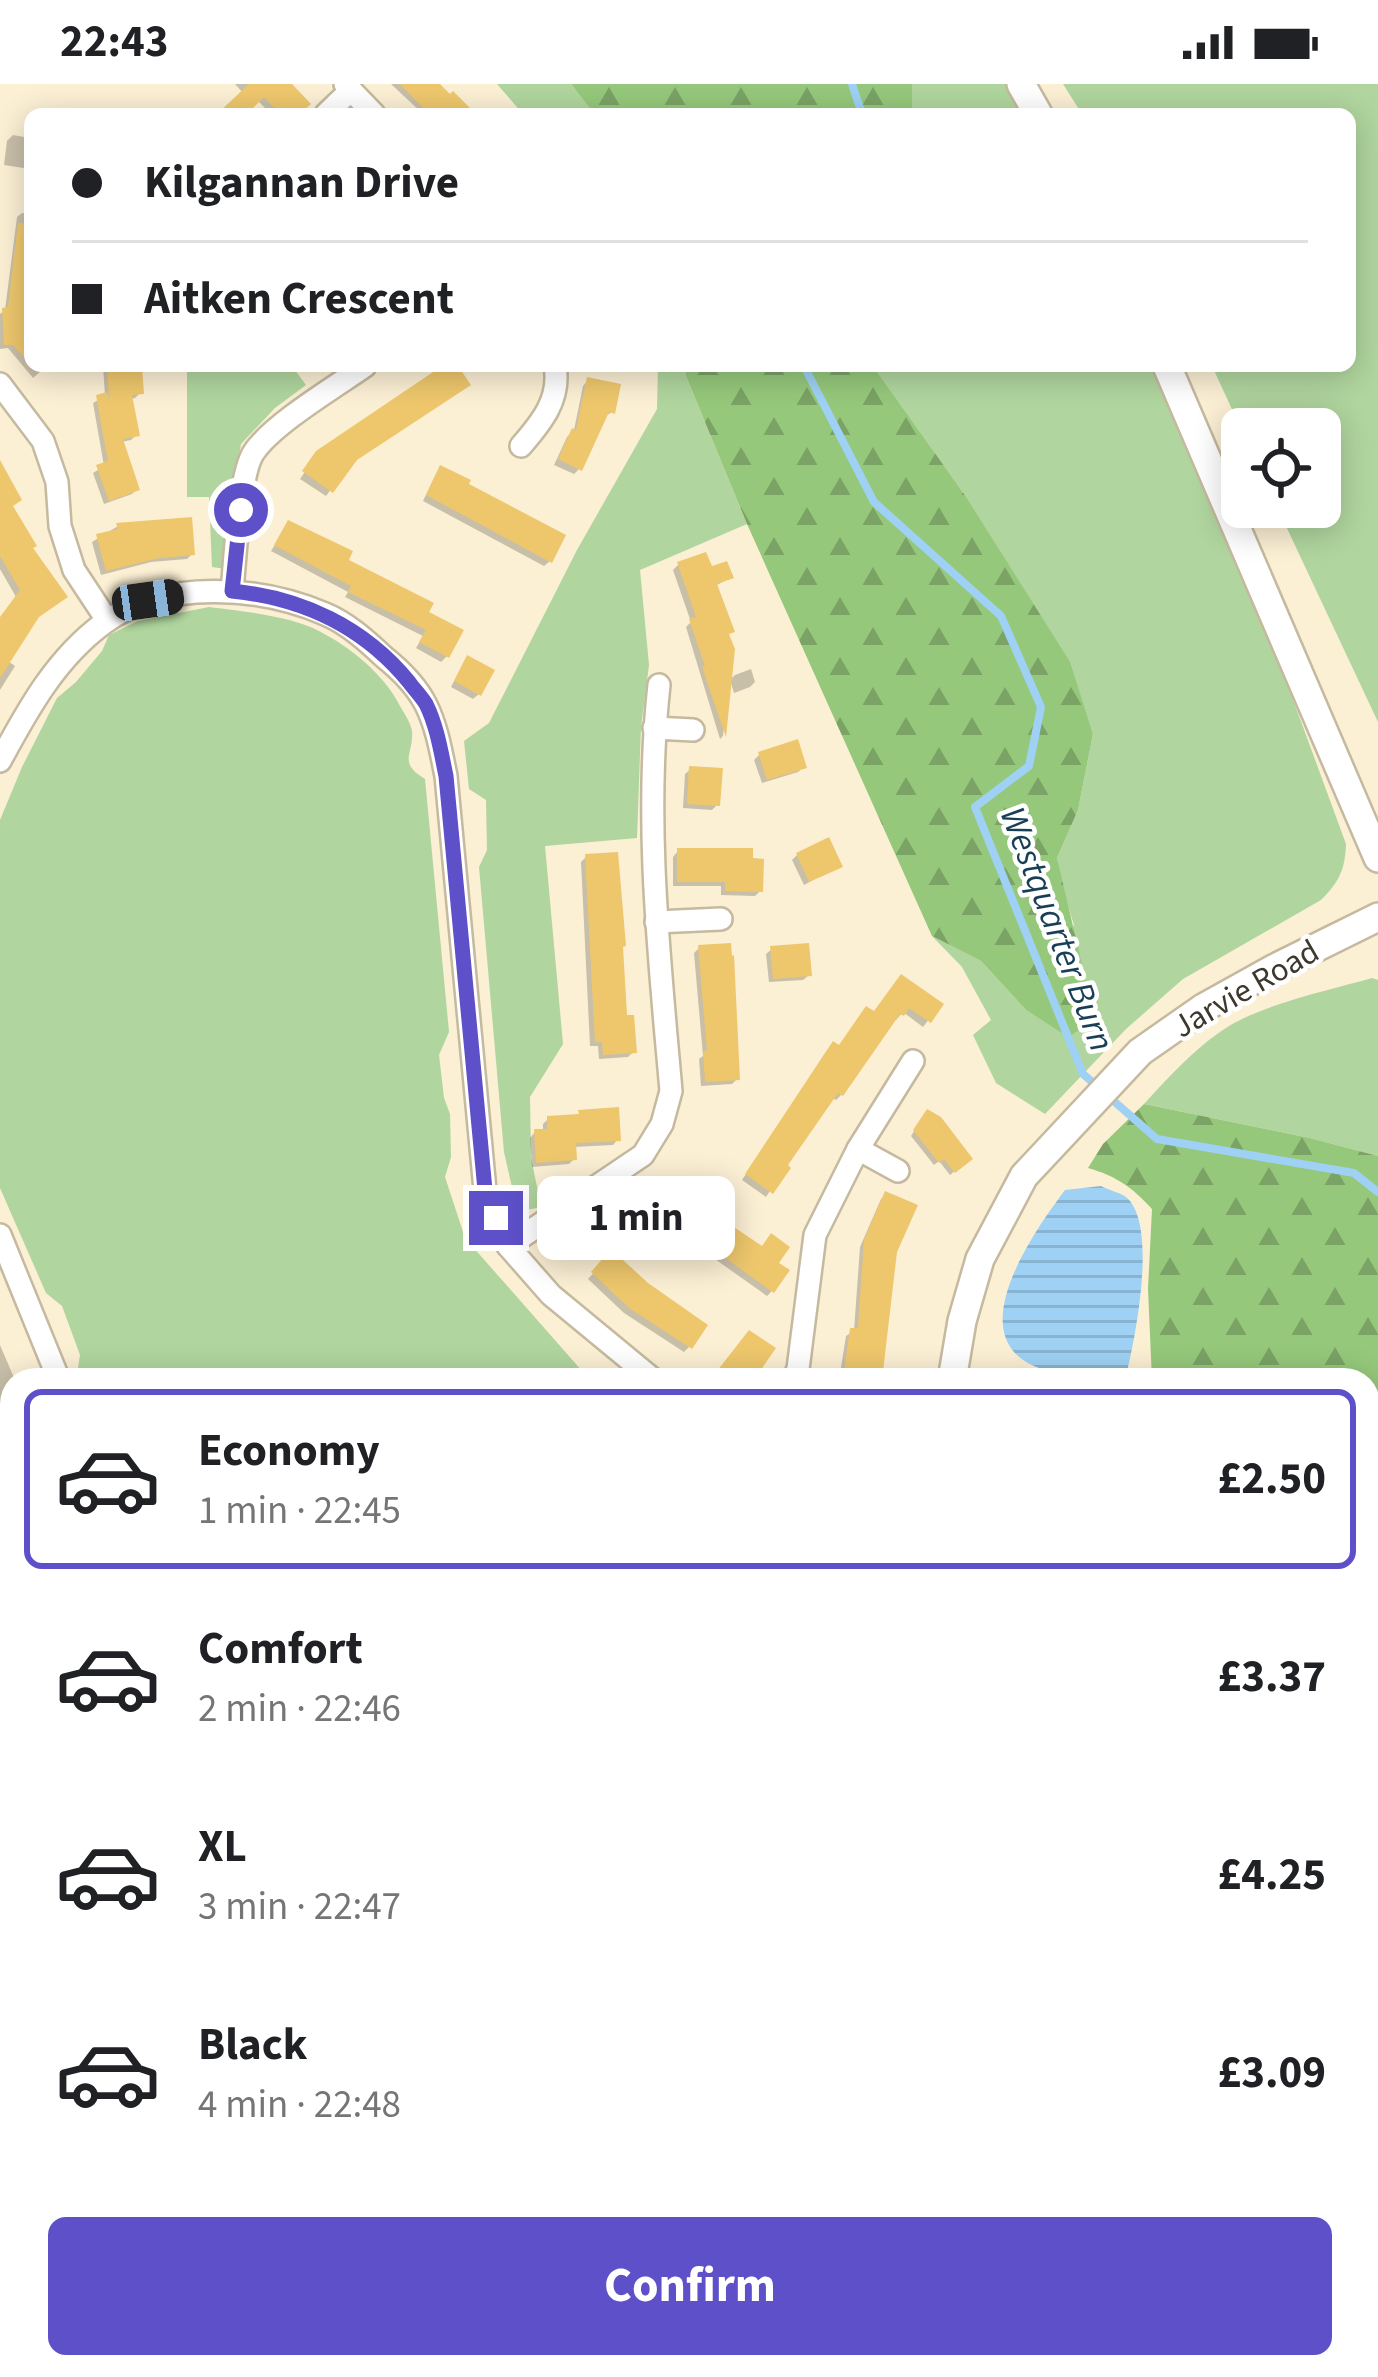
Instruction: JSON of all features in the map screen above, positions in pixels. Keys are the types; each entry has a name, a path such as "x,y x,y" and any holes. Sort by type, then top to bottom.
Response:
{"street":[{"path":"232,591 246,470 254,451 357,372"},
{"path":"521,446 545,418 553,398 555,372"},
{"path":"1170,372 1378,858"},
{"path":"0,384 43,441 57,482 60,526 74,570 107,620"},
{"path":"0,761 64,656 107,620 148,600 257,593 327,614 396,666 425,702 446,776 485,1190 508,1246 550,1294 639,1368"},
{"path":"508,1246 643,1156 662,1124 671,1091 651,831 658,685"},
{"path":"654,728 693,730"},
{"name":"Jarvie Road","path":"954,1368 980,1259 1024,1176 1089,1106 1140,1052 1203,1009 1378,917"},
{"path":"656,922 721,920"},
{"path":"798,1368 815,1235 858,1149 913,1061"},
{"path":"858,1149 898,1171"},
{"path":"0,1234 54,1368"}],"green space":[{"path":"497,84 571,84 589,108 518,108"},
{"path":"571,84 912,84 912,108 589,108"},
{"path":"912,84 1006,84 1020,108 912,108"},
{"path":"1063,84 1378,84 1378,722 1287,528 1341,528 1341,408 1231,408 1215,372 1356,372 1356,108 1078,108"},
{"path":"187,372 296,372 306,385 275,408 241,444 226,569 212,567 209,497 187,497"},
{"path":"658,372 686,372 747,524 640,570 649,665 641,727 637,838 545,846 563,1044 530,1097 531,1157 541,1207 527,1210 516,1205 504,1152 479,867 487,850 486,800 469,789 464,741 489,723 577,550 657,409"},
{"path":"686,372 877,372 967,498 1070,662 1093,734 1078,810 1057,858 1095,1020 1068,1037 1025,1009 981,961 932,936 747,524"},
{"path":"877,372 1157,372 1221,514 1221,528 1227,528 1241,558 1346,844 1340,875 1321,900 1183,979 1126,1029 1045,1114 996,1083 973,1035 991,1020 962,967 932,936 981,961 1025,1009 1074,925 1057,858 1078,810 1093,734 1069,662 967,498"},
{"path":"209,607 308,626 376,672 409,721 409,762 425,779 449,1032 439,1055 450,1114 451,1157 445,1177 465,1238 579,1368 78,1368 80,1355 62,1306 46,1293 0,1188 0,820 57,698 102,651 109,635 138,621"},
{"path":"1372,978 1378,980 1378,1156 1144,1104 1199,1048 1235,1022"},
{"path":"1144,1104 1378,1156 1378,1368 1151,1368 1148,1289 1152,1209 1123,1183 1088,1168 1103,1144"}],"water":[{"path":"1101,1186 1127,1198 1136,1212 1142,1284 1128,1368 1040,1368 1017,1355 1005,1335 1003,1311 1009,1285 1036,1232 1065,1190"}],"building":[{"path":"249,84 292,84 311,104 274,108 264,97 253,108 223,108"},
{"path":"400,84 440,84 470,108 423,108"},
{"path":"18,223 24,224 24,357 13,345 4,345 2,308 8,307"},
{"path":"107,372 142,372 144,394 132,395 140,436 123,439 140,490 109,501 96,465 108,461 96,395 107,392 109,400"},
{"path":"433,372 462,372 471,385 357,460 333,493 302,471 316,451"},
{"path":"587,377 621,384 615,414 609,412 582,471 558,459 572,428 576,430"},
{"path":"0,460 22,500 13,506 37,546 33,548 68,597 39,617 0,678 0,617 20,590 0,556"},
{"path":"440,465 566,535 552,563 426,495"},
{"path":"192,517 195,555 106,571 96,534 118,529 116,523"},
{"path":"288,520 353,551 349,560 434,603 429,612 464,630 449,658 419,642 426,630 348,592 351,586 274,545"},
{"path":"706,552 712,566 727,561 734,578 717,584 735,632 729,634 735,649 726,737 702,667 689,619 696,617 677,562"},
{"path":"467,655 495,670 481,696 454,681"},
{"path":"798,739 807,768 767,780 758,752"},
{"path":"689,766 723,768 720,806 687,804"},
{"path":"829,837 843,867 809,882 796,853"},
{"path":"677,848 753,848 753,858 764,859 763,892 725,891 725,882 677,882"},
{"path":"618,852 627,1015 634,1015 637,1053 603,1055 602,1042 595,1042 585,854"},
{"path":"731,943 740,1080 705,1082 698,945"},
{"path":"809,943 812,976 773,979 770,946"},
{"path":"901,974 944,1004 931,1023 909,1008 904,1016 900,1014 843,1096 838,1093 773,1194 745,1174 833,1041 839,1045 866,1006 874,1011"},
{"path":"619,1107 621,1141 576,1143 577,1160 536,1163 534,1129 547,1129 547,1116"},
{"path":"927,1109 941,1117 973,1159 955,1173 944,1159 939,1163 913,1130"},
{"path":"693,1186 723,1213 719,1217 762,1246 771,1233 790,1247 779,1263 790,1270 774,1293 710,1247 671,1211"},
{"path":"885,1191 918,1205 897,1252 883,1368 845,1368 850,1328 858,1328 864,1240"},
{"path":"611,1249 648,1283 708,1325 692,1349 629,1308 591,1272"},
{"path":"749,1330 776,1348 762,1368 719,1368"}],"waterway":[{"name":"Westquarter Burn","path":"852,84 860,108"},
{"name":"Westquarter Burn","path":"807,372 874,502 1001,616 1041,707 1029,766 975,807 1083,1074 1097,1086"},
{"name":"Westquarter Burn","path":"1108,1096 1157,1139 1354,1173 1378,1192"}],"route":[{"path":"241,510 232,591 257,593 327,614 362,637 396,666 425,702 437,735 446,776 485,1190 496,1218"}]}
